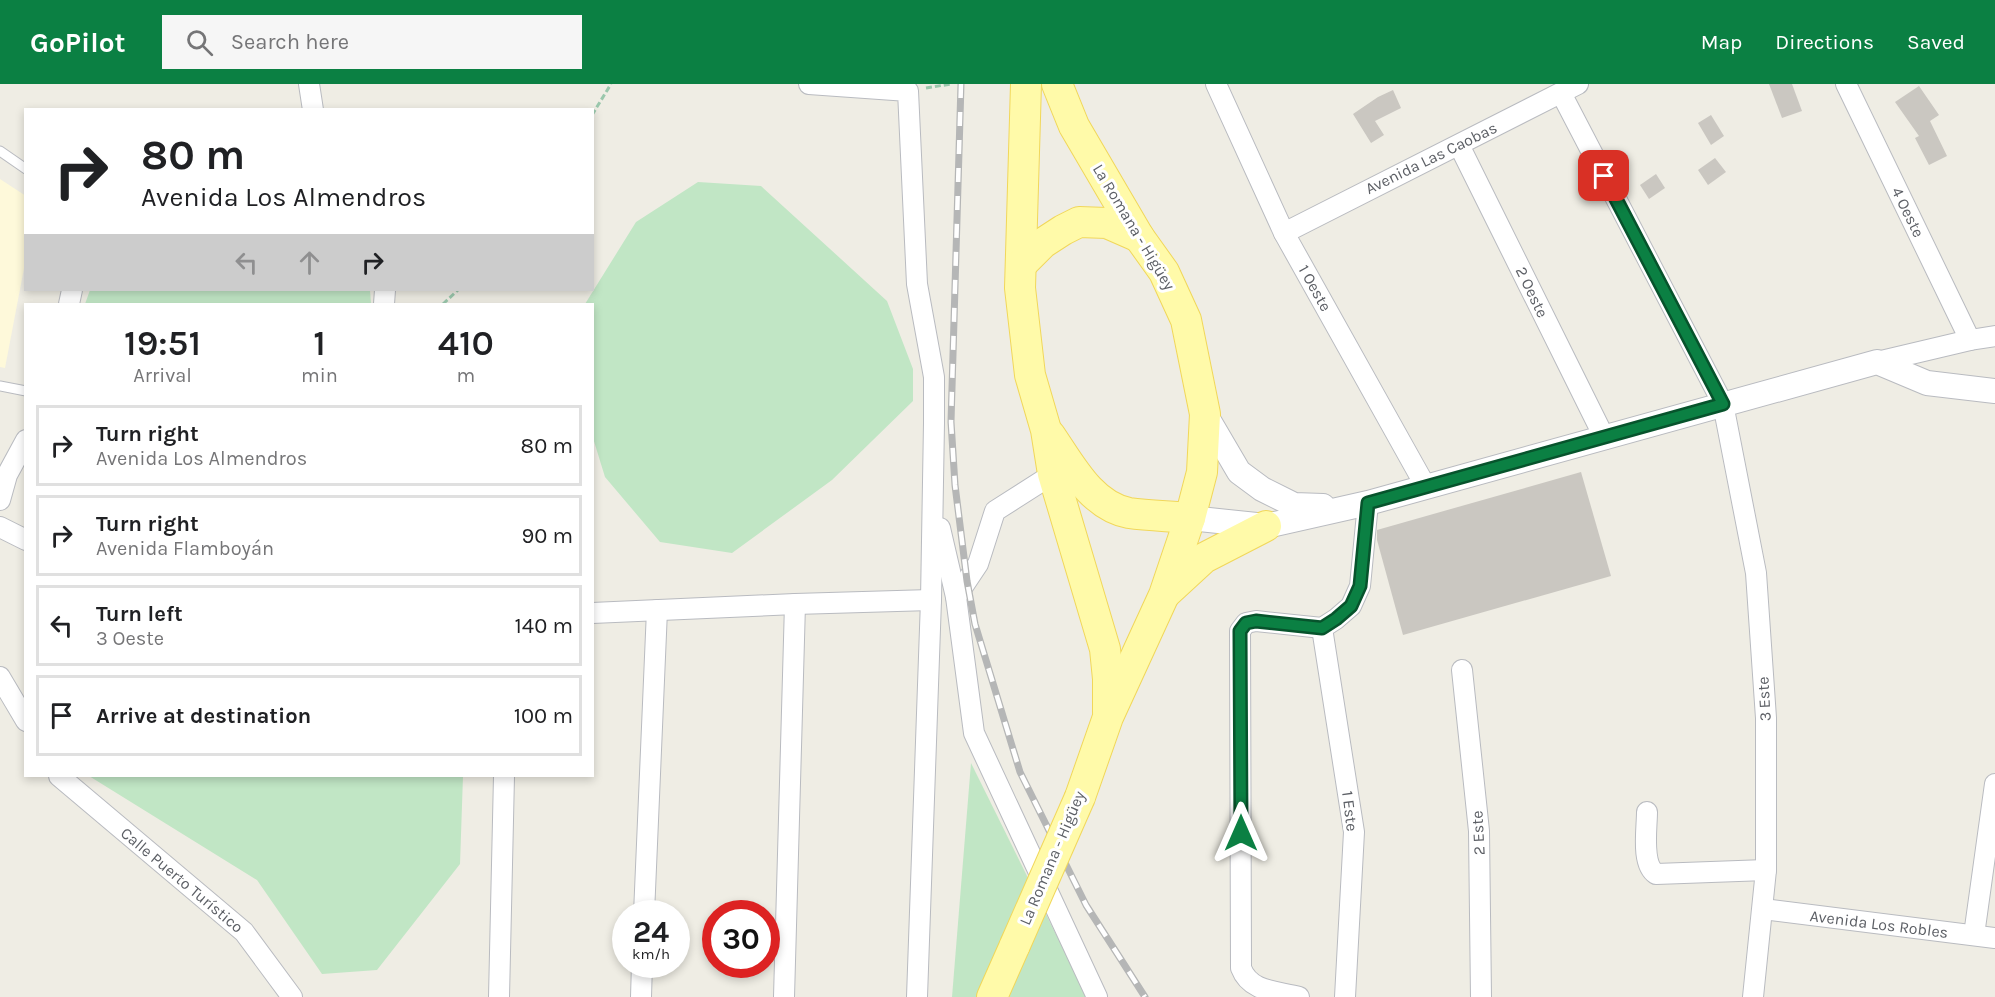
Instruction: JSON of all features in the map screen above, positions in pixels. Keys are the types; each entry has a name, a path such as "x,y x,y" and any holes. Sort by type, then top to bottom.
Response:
{"main road":[{"name":"La Romana - Higüey","path":"1026,84 1020,288 1030,375 1047,430 1053,474 1105,649 1108,717"},
{"name":"La Romana - Higüey","path":"992,997 1080,797 1108,717 1164,595 1190,518 1202,472 1205,414 1186,320 1164,272 1139,237 1074,126 1058,84"},
{"path":"1022,265 1043,243 1079,222 1107,223 1139,237"},
{"path":"1047,430 1082,482 1104,503 1127,513 1190,518"},
{"path":"1164,595 1204,558 1266,526"}],"street":[{"path":"309,84 313,108"},
{"path":"809,84 908,92 917,284 934,377 934,502 917,997"},
{"name":"1 Oeste","path":"1215,84 1284,233 1426,487"},
{"name":"4 Oeste","path":"1846,84 1970,340"},
{"name":"Avenida Las Caobas","path":"1284,233 1569,89"},
{"name":"3 Este","path":"1569,89 1723,404 1756,573 1766,718 1766,870 1753,997"},
{"name":"2 Oeste","path":"1459,145 1605,439"},
{"path":"1190,518 1266,526 1357,505 1605,439 1877,362 1995,336"},
{"path":"1877,362 1927,383 1995,391"},
{"path":"1205,414 1239,472 1262,489 1294,505 1357,505"},
{"path":"0,500 3,472 24,443"},
{"path":"956,597 978,564 995,511 1053,474"},
{"path":"934,502 956,597 974,734 1098,997"},
{"path":"1299,997 1254,986 1245,979 1241,968 1240,631 1246,623 1256,621 1322,628 1351,606 1360,586 1357,505"},
{"path":"0,527 24,539"},
{"path":"594,613 931,600"},
{"path":"784,997 795,604"},
{"path":"645,900 657,610"},
{"name":"1 Este","path":"1322,628 1354,832 1345,997"},
{"name":"2 Este","path":"1462,670 1479,831 1481,997"},
{"path":"0,676 24,718"},
{"name":"Calle Puerto Turístico","path":"60,777 244,932 292,997"},
{"path":"499,997 504,777"},
{"path":"1974,935 1995,783"},
{"path":"1647,812 1647,859 1650,869 1656,874 1766,870"},
{"name":"Avenida Los Robles","path":"1762,909 1995,938"},
{"path":"641,997 642,978"}],"lane":[{"path":"0,151 24,169"},
{"path":"0,386 24,391"}],"path":[{"path":"594,112 611,84"},
{"path":"908,92 951,84"},
{"path":"443,303 457,291"}],"shaded area":[{"path":"0,179 24,195 24,268 5,368 0,367"}],"green space":[{"path":"698,182 761,186 887,301 913,369 913,401 832,480 732,553 660,542 605,477 594,441 594,303 586,303 636,222"},
{"path":"90,291 370,291 371,303 85,303"},
{"path":"971,763 1087,997 952,997"},
{"path":"91,777 463,777 460,864 377,970 322,974 257,880"}],"building":[{"path":"1769,84 1792,84 1802,111 1782,118"},
{"path":"1919,86 1939,115 1930,121 1947,156 1929,165 1915,138 1919,136 1895,102"},
{"path":"1393,90 1401,108 1375,121 1384,135 1371,143 1353,114"},
{"path":"1711,115 1724,136 1711,145 1698,123"},
{"path":"1715,158 1726,172 1708,185 1698,170"},
{"path":"1656,174 1665,188 1649,199 1640,185"},
{"path":"1581,472 1611,576 1403,635 1377,540 1377,530"}],"railway":[{"path":"961,84 951,422 955,485 975,624 1020,772 1086,905 1145,997"}],"route":[{"path":"1241,833 1240,631 1246,623 1256,621 1322,628 1351,606 1360,586 1368,503 1486,469 1605,439 1723,404 1604,176"}]}
